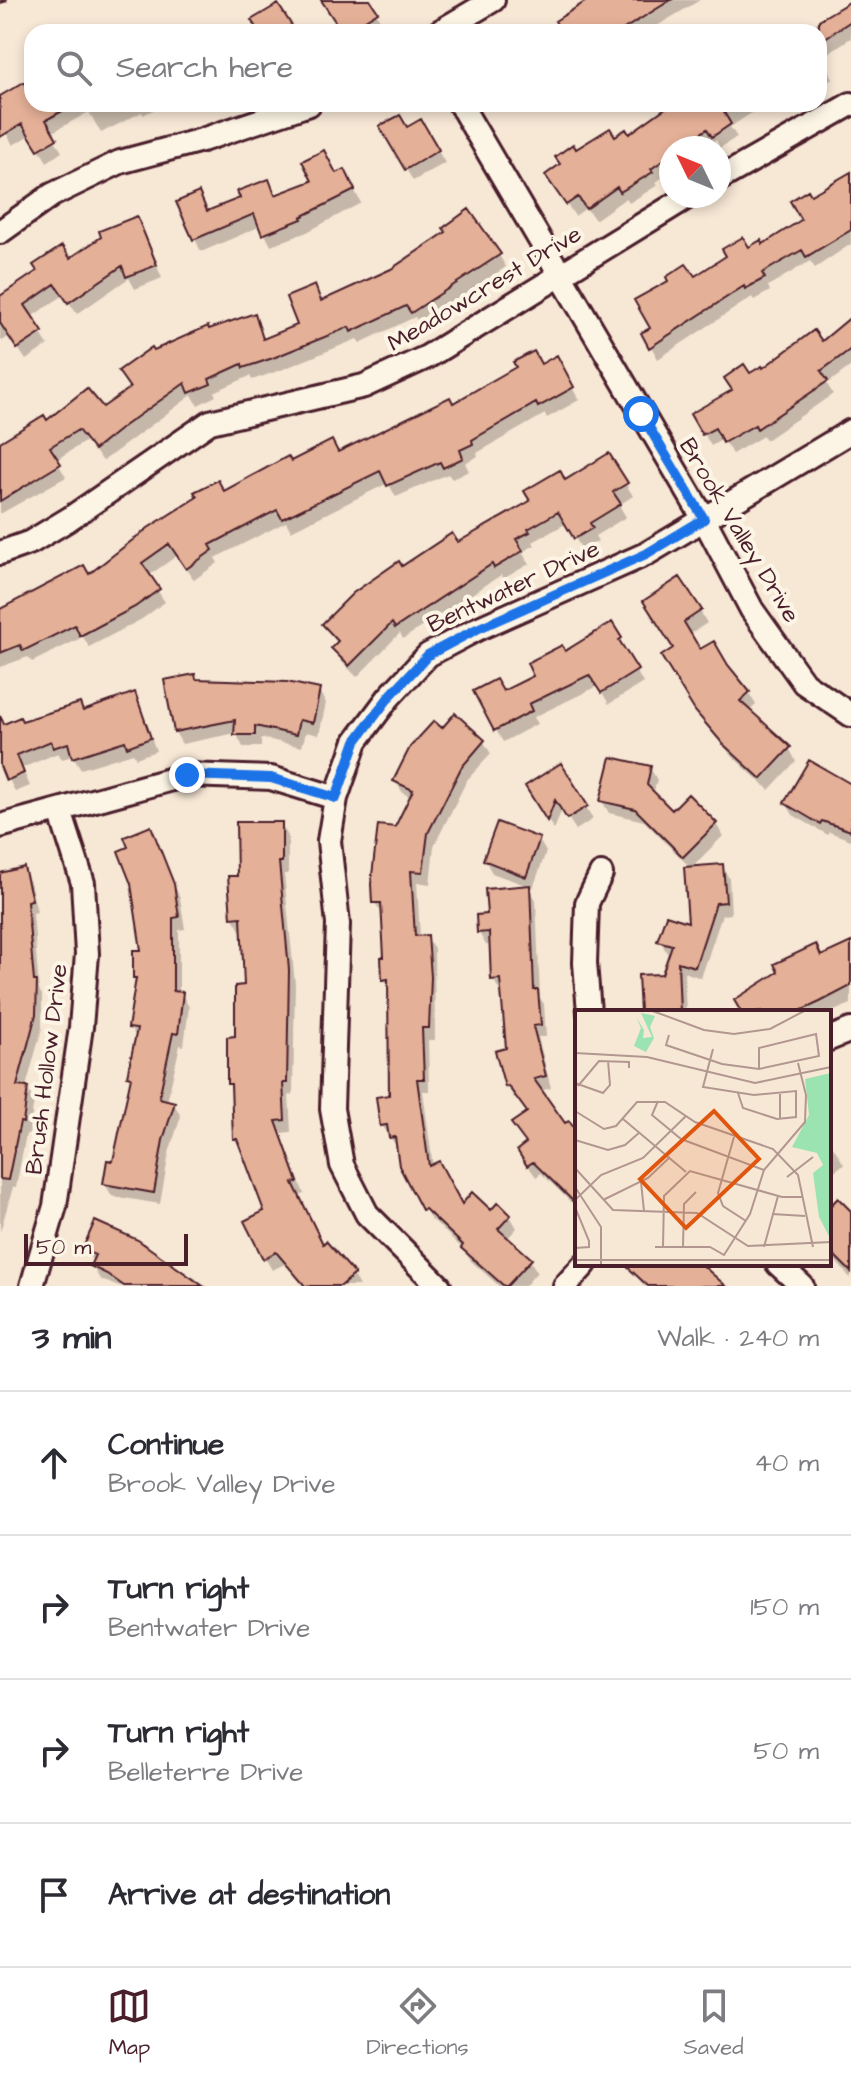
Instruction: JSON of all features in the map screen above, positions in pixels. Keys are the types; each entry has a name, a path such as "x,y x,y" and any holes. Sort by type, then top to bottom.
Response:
{"street":[{"path":"452,24 493,0"},
{"path":"731,172 851,104"},
{"path":"0,232 52,195 120,162 202,140 285,112"},
{"name":"Brook Valley Drive","path":"465,112 704,519 752,610 804,683 851,715"},
{"name":"Meadowcrest Drive","path":"0,553 31,542 69,519 210,422 364,386 427,357 669,208"},
{"name":"Bentwater Drive","path":"439,1286 367,1214 342,1165 332,1109 338,924 329,841 336,798 356,741 389,697 428,655 477,629 646,554 851,431"},
{"path":"0,826 187,775 271,778 336,798"},
{"name":"Brush Hollow Drive","path":"32,1286 55,1206 81,1027 87,954 83,883 60,811"},
{"path":"589,1010 585,963 587,903 601,874"},
{"path":"831,1038 851,1030"},
{"path":"565,1286 583,1266"},
{"path":"780,1266 802,1286"}],"path":[{"path":"0,2 7,0"}],"building":[{"path":"321,0 370,0 378,12 359,24 337,24"},
{"path":"588,0 671,0 632,24 557,24 555,21"},
{"path":"851,1 851,21 827,37 827,24 819,24 819,20"},
{"path":"278,4 291,24 254,24 251,20"},
{"path":"24,82 24,112 60,112 46,120 57,139 38,150 22,124 0,137 0,96"},
{"path":"660,112 724,112 731,124 713,136 707,129 697,136 659,136 659,163 651,169 653,172 620,192 617,187 586,209 578,197 566,205 545,175 560,164 555,157 573,144 576,149 610,128 615,136 626,129 629,134"},
{"path":"400,115 407,127 421,119 439,150 405,170 379,126"},
{"path":"324,150 336,173 345,169 355,190 302,219 262,235 254,214 193,240 176,202 199,192 207,211 240,198 237,191 269,179 275,195 312,181 302,161"},
{"path":"851,172 851,230 806,257 802,250 762,273 765,278 745,289 744,286 649,348 641,333 650,328 634,300 668,281 666,277 686,264 695,276 726,256 722,249 743,237 749,247 761,240 763,244 801,220 790,201 808,190 811,195"},
{"path":"469,209 501,254 411,313 406,306 351,332 349,327 273,358 243,368 242,364 209,379 211,384 189,393 185,383 94,450 78,430 50,447 61,464 0,501 0,442 44,415 47,420 87,388 103,407 130,388 118,371 152,347 154,350 208,326 209,329 255,313 263,339 297,325 286,297 315,285 321,301 391,269 446,232 443,228"},
{"path":"137,216 157,265 126,277 122,266 68,303 55,284 25,305 43,332 17,349 0,323 0,296 37,271 33,265 62,246 70,258 101,237 99,231"},
{"path":"851,317 851,349 821,371 828,381 757,429 755,425 723,443 715,428 702,435 690,414 732,390 724,378 744,364 750,373 763,368 814,330 822,341"},
{"path":"534,351 541,364 557,355 574,387 538,407 536,403 472,440 473,444 460,450 463,458 443,468 440,462 387,486 380,471 282,519 277,510 210,545 213,550 186,569 169,544 142,563 160,589 135,607 80,636 75,625 23,651 20,645 0,653 0,609 84,565 89,574 148,528 197,497 194,492 218,480 224,491 288,456 291,461 332,440 338,452 450,397 453,403 516,367 513,362"},
{"path":"609,453 628,483 613,492 621,504 590,523 593,528 574,539 558,512 516,539 523,551 494,568 492,564 395,628 392,623 349,666 331,648 338,641 322,624 353,593 399,561 402,566 452,533 458,542 530,501 524,491 560,470 565,480"},
{"path":"680,577 702,610 684,622 700,649 714,641 728,665 750,692 740,701 791,747 761,779 723,744 695,711 661,656 673,648 643,601"},
{"path":"612,622 622,638 619,640 638,670 601,693 589,675 529,704 532,711 494,731 473,691 496,679 503,691 533,676 527,663 562,645 565,651"},
{"path":"195,674 196,679 287,682 320,689 313,723 299,720 296,735 255,726 255,735 234,735 235,720 174,732 164,680"},
{"path":"135,692 151,738 127,747 125,741 72,758 68,743 53,748 51,741 17,755 24,773 6,781 0,766 0,716 4,724 20,717 22,721 80,703 83,711"},
{"path":"455,713 485,740 461,768 428,833 423,872 411,871 415,936 428,935 431,977 429,1028 422,1028 424,1079 417,1079 429,1166 439,1161 462,1204 472,1192 491,1210 498,1202 511,1215 498,1229 532,1259 507,1286 461,1248 463,1245 425,1209 422,1210 399,1166 395,1137 389,1138 387,1125 380,1126 376,1097 389,1095 388,979 382,980 381,903 372,903 371,884 378,825 395,827 413,790 393,781 410,747 434,721 442,728"},
{"path":"611,757 651,766 647,785 672,810 688,794 717,823 683,857 635,809 600,801"},
{"path":"809,760 851,784 851,831 822,821 820,824 784,803"},
{"path":"561,763 588,806 567,819 555,800 547,821 525,786"},
{"path":"236,822 282,822 282,862 279,862 289,970 287,1083 283,1083 285,1120 276,1121 298,1182 293,1183 323,1244 326,1241 355,1274 341,1286 305,1286 276,1252 263,1259 244,1221 264,1211 237,1139 233,1139 231,1084 227,1084 227,1037 235,1036 235,986 244,985 241,917 231,918 228,876 237,876"},
{"path":"497,822 540,838 526,877 483,860"},
{"path":"151,826 174,884 179,917 173,918 173,991 183,992 178,1034 173,1033 159,1098 175,1102 163,1140 154,1193 103,1184 107,1160 113,1161 131,1077 127,1076 137,1029 128,1028 136,978 133,978 133,950 141,950 131,884 118,851 128,847 124,837"},
{"path":"723,864 726,902 716,903 695,967 678,962 680,1010 640,1010 638,975 662,974 672,945 657,941 666,915 688,922 684,867"},
{"path":"24,867 32,900 27,901 34,981 37,981 36,1014 17,1086 28,1087 23,1123 20,1122 8,1180 0,1179 0,873"},
{"path":"530,885 534,990 538,990 541,1025 533,1026 546,1076 534,1079 565,1123 569,1121 575,1129 575,1203 533,1162 527,1166 517,1150 526,1143 511,1123 527,1112 508,1086 505,1087 495,1051 506,1048 500,979 491,980 489,932 477,933 476,915 487,914 485,889"},
{"path":"851,942 851,986 802,1010 740,1010 734,1000 778,972 774,964 816,944 821,956"},
{"path":"838,1198 851,1211 851,1272 831,1252 831,1205"},
{"path":"95,1221 138,1240 203,1286 124,1286 90,1266 95,1255 82,1250"},
{"path":"626,1266 703,1266 726,1286 648,1286"}],"route":[{"path":"187,775 271,778 336,798 356,741 389,697 428,655 477,629 646,554 704,519 641,414"}]}
